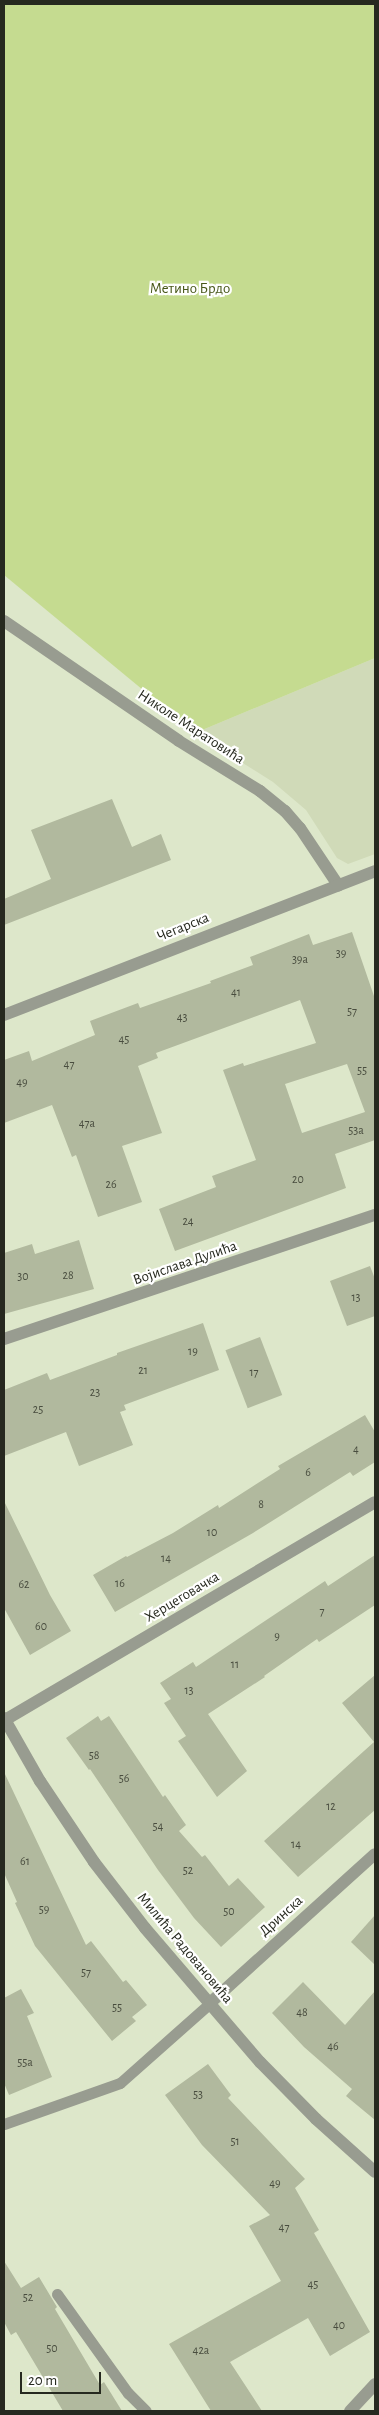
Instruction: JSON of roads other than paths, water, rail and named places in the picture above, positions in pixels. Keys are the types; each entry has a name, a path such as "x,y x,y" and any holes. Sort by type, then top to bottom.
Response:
{"street":[{"name":"Николе Маратовића","path":"4,621 179,741 260,791 285,811 300,828 338,884"},
{"name":"Чегарска","path":"4,1015 338,884 375,874"},
{"name":"Војислава Дулића","path":"4,1339 375,1216"},
{"name":"Херцеговачка","path":"4,1719 375,1502"},
{"name":"Милића Радовановића","path":"4,1719 40,1781 94,1862 145,1928 288,2091 375,2172"},
{"name":"Дринска","path":"210,2003 375,1854"},
{"path":"350,2411 375,2384"}],"lane":[{"path":"4,2124 120,2083 210,2003"},
{"path":"58,2294 128,2393 146,2411"}],"park label":[{"name":"Метино Брдо","path":"190,289"}]}
